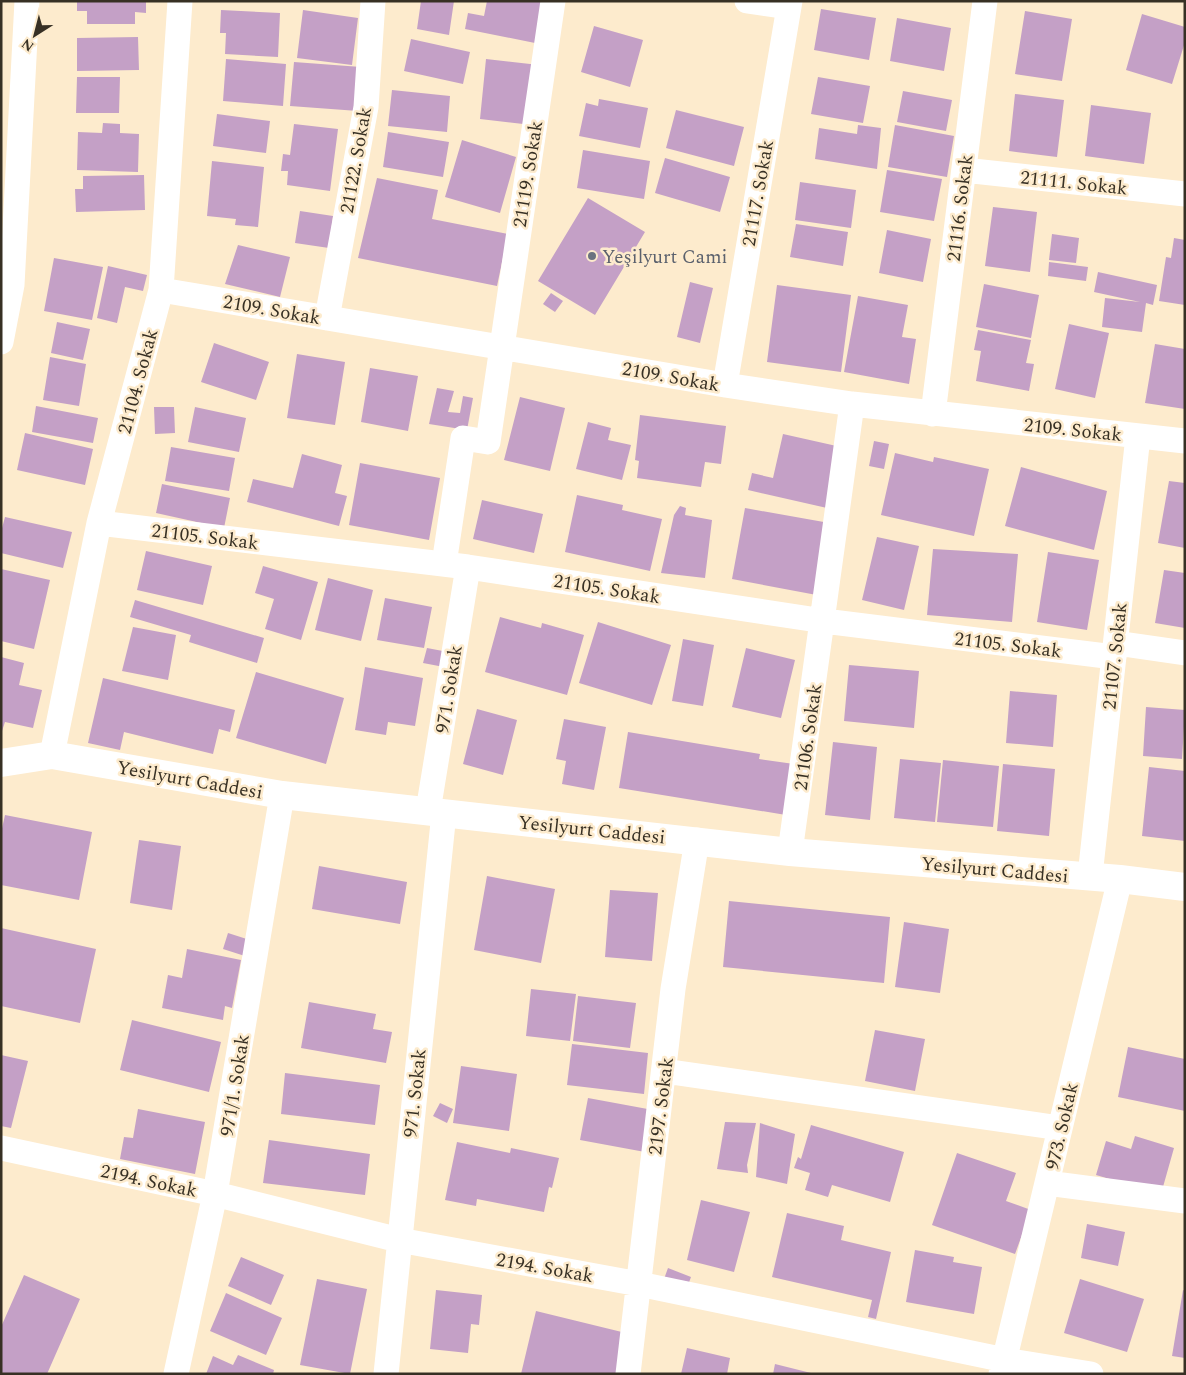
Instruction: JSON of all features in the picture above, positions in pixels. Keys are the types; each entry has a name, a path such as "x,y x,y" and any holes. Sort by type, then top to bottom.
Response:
{"street":[{"path":"1,342 27,1"},
{"name":"21104. Sokak","path":"52,755 99,523 161,290 180,1"},
{"name":"21122. Sokak","path":"327,318 366,107 373,1"},
{"name":"21119. Sokak","path":"456,566 463,438 488,442 554,1"},
{"path":"747,1 789,4"},
{"name":"21116. Sokak","path":"933,414 985,1"},
{"name":"21117. Sokak","path":"724,385 789,4"},
{"name":"21111. Sokak","path":"964,170 1185,194"},
{"name":"2109. Sokak","path":"161,290 724,385 852,404 1185,441"},
{"name":"21106. Sokak","path":"790,852 824,621 852,404"},
{"name":"21107. Sokak","path":"1090,876 1138,436"},
{"name":"21105. Sokak","path":"99,523 456,566 824,621 1115,650 1185,653"},
{"name":"971. Sokak","path":"386,1374 456,566"},
{"name":"Yesilyurt Caddesi","path":"1,763 52,755 282,795 698,840 790,852 1120,878 1185,887"},
{"name":"971/1. Sokak","path":"176,1374 216,1194 282,795"},
{"name":"2197. Sokak","path":"628,1374 673,989 698,840"},
{"name":"973. Sokak","path":"1003,1367 1120,878"},
{"path":"664,1071 1060,1128"},
{"name":"2194. Sokak","path":"1,1148 216,1194 399,1240 639,1284 1003,1367 1091,1374"},
{"path":"1047,1183 1185,1201"}],"building":[{"path":"77,1 146,1 146,13 135,12 135,24 87,24 87,11 77,11"},
{"path":"421,1 454,1 449,35 417,29"},
{"path":"487,1 543,2 535,43 465,29 468,13 484,16"},
{"path":"821,9 876,18 869,60 814,50"},
{"path":"221,10 280,13 278,57 225,54 226,33 220,33"},
{"path":"303,10 358,18 352,65 297,58"},
{"path":"1025,11 1072,19 1062,81 1015,74"},
{"path":"1142,14 1185,27 1185,42 1172,84 1126,70"},
{"path":"897,18 951,28 944,71 890,61"},
{"path":"594,26 643,40 630,87 581,72"},
{"path":"138,37 139,70 77,71 77,38"},
{"path":"411,39 470,52 463,84 404,71"},
{"path":"226,59 286,64 283,106 223,101"},
{"path":"486,59 539,65 532,125 480,119"},
{"path":"294,62 361,67 358,111 290,106"},
{"path":"77,77 120,77 119,113 76,113"},
{"path":"818,77 870,86 863,123 811,114"},
{"path":"392,90 450,96 447,132 388,126"},
{"path":"903,91 952,100 946,131 897,122"},
{"path":"1015,94 1064,100 1057,157 1009,151"},
{"path":"599,99 648,108 640,148 579,136 586,103 598,106"},
{"path":"1091,105 1151,113 1144,164 1085,156"},
{"path":"676,110 744,127 734,166 666,148"},
{"path":"217,114 270,121 266,153 213,146"},
{"path":"103,123 120,124 120,133 139,134 138,172 77,170 78,132 102,133"},
{"path":"294,124 338,129 330,191 287,185 288,171 281,171 283,154 290,155"},
{"path":"858,125 881,128 877,169 815,159 819,128 857,134"},
{"path":"895,125 954,136 947,177 888,167"},
{"path":"388,132 449,142 443,177 383,167"},
{"path":"462,140 516,157 500,213 445,197"},
{"path":"583,150 650,161 644,199 577,188"},
{"path":"665,158 730,177 720,212 655,193"},
{"path":"212,161 264,167 258,227 235,225 236,219 207,216"},
{"path":"887,170 942,179 934,221 880,212"},
{"path":"144,175 145,210 76,212 75,189 83,189 83,176"},
{"path":"377,178 438,190 432,219 508,234 497,286 358,258"},
{"path":"800,182 856,190 851,228 795,220"},
{"name":"Yeşilyurt Cami","path":"588,198 645,232 595,315 538,281"},
{"path":"993,207 1037,212 1030,272 985,266"},
{"path":"300,211 333,216 329,248 295,243"},
{"path":"796,224 848,232 843,266 790,257"},
{"path":"887,230 931,239 923,282 879,273"},
{"path":"1052,234 1079,238 1076,263 1049,260"},
{"path":"1174,238 1185,240 1185,305 1159,301 1166,257 1171,258"},
{"path":"238,245 290,257 280,297 225,284"},
{"path":"54,258 103,267 92,320 44,311"},
{"path":"1049,262 1088,267 1086,281 1048,276"},
{"path":"108,266 147,275 143,291 125,287 117,323 97,318"},
{"path":"1098,272 1157,285 1153,305 1146,303 1142,332 1102,327 1105,298 1140,302 1094,292"},
{"path":"690,282 713,288 700,343 677,337"},
{"path":"984,284 1039,295 1031,338 976,327"},
{"path":"777,285 851,295 841,372 767,362"},
{"path":"551,293 563,301 555,312 543,304"},
{"path":"858,296 908,305 902,337 916,339 909,384 844,372"},
{"path":"57,322 90,329 83,360 51,353"},
{"path":"1069,324 1109,333 1095,398 1055,389"},
{"path":"978,330 1031,340 1026,363 1034,364 1029,391 976,381 981,351 974,350"},
{"path":"214,343 269,362 256,400 201,382"},
{"path":"1155,344 1185,349 1185,409 1145,403"},
{"path":"297,354 345,362 335,425 287,418"},
{"path":"50,357 86,364 79,406 43,400"},
{"path":"370,368 418,376 408,431 361,422"},
{"path":"437,388 454,391 448,412 460,413 463,396 473,398 467,430 429,424"},
{"path":"520,397 565,408 550,471 504,460"},
{"path":"36,406 98,418 93,443 32,432"},
{"path":"154,407 174,407 175,433 155,434"},
{"path":"195,407 246,418 239,452 188,442"},
{"path":"640,415 726,426 721,464 705,462 701,487 637,478 639,461 635,460"},
{"path":"588,422 611,428 608,440 631,445 622,480 576,469"},
{"path":"25,433 93,449 85,485 17,470"},
{"path":"783,434 841,447 827,508 748,490 752,473 773,478"},
{"path":"874,441 889,444 884,469 869,466"},
{"path":"171,447 235,458 229,491 165,481"},
{"path":"895,453 933,462 934,457 989,469 974,536 881,515"},
{"path":"302,454 342,465 335,493 347,496 339,526 247,502 253,479 293,488"},
{"path":"360,463 440,478 429,540 349,525"},
{"path":"1021,467 1107,491 1094,550 1005,526"},
{"path":"1169,481 1185,483 1185,548 1158,543"},
{"path":"162,484 230,498 224,528 156,513"},
{"path":"577,495 623,505 622,510 662,519 650,571 565,552"},
{"path":"482,500 543,514 534,553 473,539"},
{"path":"680,506 686,508 685,515 712,520 705,578 661,573 674,515"},
{"path":"745,508 835,524 822,596 732,579"},
{"path":"5,517 72,532 63,568 1,553 1,532"},
{"path":"877,537 919,546 904,610 862,600"},
{"path":"933,549 1018,554 1012,622 927,615"},
{"path":"146,551 212,566 203,605 137,590"},
{"path":"1048,552 1099,560 1087,630 1037,622"},
{"path":"263,566 318,582 301,640 265,629 274,599 255,593"},
{"path":"1,569 50,580 34,649 1,641"},
{"path":"1164,570 1185,573 1185,628 1155,623"},
{"path":"328,578 373,590 361,641 315,630"},
{"path":"385,598 432,607 424,648 377,640"},
{"path":"135,600 264,638 257,663 189,642 191,635 130,617"},
{"path":"500,617 541,628 542,623 584,635 567,695 485,672"},
{"path":"598,622 671,645 652,705 579,683"},
{"path":"133,627 176,635 168,680 122,671"},
{"path":"683,639 714,645 703,706 672,701"},
{"path":"427,648 448,652 444,667 423,663"},
{"path":"746,648 795,660 781,718 732,707"},
{"path":"1,657 24,663 19,685 42,690 33,728 5,722 1,734"},
{"path":"849,665 919,671 914,728 844,721"},
{"path":"365,667 423,678 415,726 388,722 386,735 355,730"},
{"path":"256,672 344,698 326,764 236,738"},
{"path":"103,678 235,710 230,732 219,729 213,754 124,732 120,750 88,743"},
{"path":"1010,691 1057,695 1053,747 1006,743"},
{"path":"1146,707 1185,710 1182,759 1143,756"},
{"path":"477,709 517,720 503,775 463,764"},
{"path":"564,719 606,727 594,790 562,784 566,761 556,759"},
{"path":"628,732 760,754 759,759 794,764 786,815 619,788"},
{"path":"833,742 877,747 870,820 825,815"},
{"path":"900,759 941,763 935,822 894,818"},
{"path":"943,760 999,766 993,827 937,822"},
{"path":"1003,764 1055,769 1049,836 997,831"},
{"path":"1149,767 1185,771 1185,841 1142,836"},
{"path":"5,815 92,832 79,900 1,885 1,833"},
{"path":"139,840 181,846 172,910 130,903"},
{"path":"319,866 407,882 400,924 312,909"},
{"path":"487,876 555,889 541,963 474,950"},
{"path":"610,890 658,893 652,961 605,957"},
{"path":"729,901 890,917 884,983 723,967"},
{"path":"904,922 949,929 940,993 895,987"},
{"path":"1,928 96,949 80,1023 1,1006"},
{"path":"228,933 253,941 248,957 223,949"},
{"path":"187,949 241,960 232,1008 225,1006 223,1020 162,1008 168,975 182,978"},
{"path":"531,989 576,994 570,1041 526,1036"},
{"path":"578,996 636,1003 630,1048 573,1041"},
{"path":"309,1002 376,1014 373,1029 392,1032 386,1063 301,1048"},
{"path":"132,1020 221,1042 209,1092 120,1070"},
{"path":"875,1030 925,1039 915,1091 865,1081"},
{"path":"572,1044 648,1053 644,1094 567,1085"},
{"path":"1128,1047 1185,1059 1185,1111 1118,1097"},
{"path":"1,1055 28,1061 11,1128 1,1126"},
{"path":"461,1066 517,1074 509,1131 453,1123"},
{"path":"285,1073 380,1085 375,1125 281,1114"},
{"path":"588,1098 653,1110 645,1152 580,1140"},
{"path":"440,1103 453,1109 447,1123 433,1116"},
{"path":"138,1109 205,1122 195,1174 120,1159 124,1137 133,1138"},
{"path":"725,1122 756,1123 747,1165 748,1173 717,1169"},
{"path":"760,1123 795,1134 787,1184 756,1177"},
{"path":"811,1125 904,1152 890,1202 832,1185 828,1197 805,1190 810,1173 794,1168 798,1157 801,1159"},
{"path":"1135,1136 1174,1148 1161,1194 1096,1175 1106,1141 1131,1149"},
{"path":"269,1140 370,1154 365,1195 263,1183"},
{"path":"457,1142 510,1153 511,1148 559,1158 552,1188 549,1187 544,1212 477,1199 476,1206 445,1200"},
{"path":"957,1153 1016,1173 1006,1201 1031,1210 1015,1254 932,1225"},
{"path":"701,1200 750,1212 734,1272 687,1260"},
{"path":"787,1213 844,1226 841,1240 891,1252 876,1319 868,1317 872,1300 772,1277"},
{"path":"1087,1224 1125,1232 1118,1266 1081,1258"},
{"path":"915,1250 954,1257 953,1262 982,1267 974,1314 906,1302"},
{"path":"241,1257 284,1275 271,1305 228,1286"},
{"path":"668,1268 691,1277 687,1288 664,1279"},
{"path":"24,1275 80,1299 47,1374 6,1374 1,1372 1,1327"},
{"path":"317,1279 367,1289 350,1374 300,1365"},
{"path":"1080,1279 1144,1299 1127,1352 1064,1333"},
{"path":"436,1290 482,1295 479,1325 471,1324 468,1353 430,1349"},
{"path":"1183,1290 1185,1291 1185,1358 1172,1356"},
{"path":"226,1293 282,1318 266,1355 210,1331"},
{"path":"536,1311 630,1334 620,1374 521,1374"},
{"path":"687,1348 730,1358 727,1374 681,1374"},
{"path":"238,1355 274,1370 273,1374 206,1374 213,1356 233,1365"},
{"path":"775,1364 811,1373 811,1374 773,1374"}],"place":[{"name":"Yeşilyurt Cami","path":"592,256"}]}
